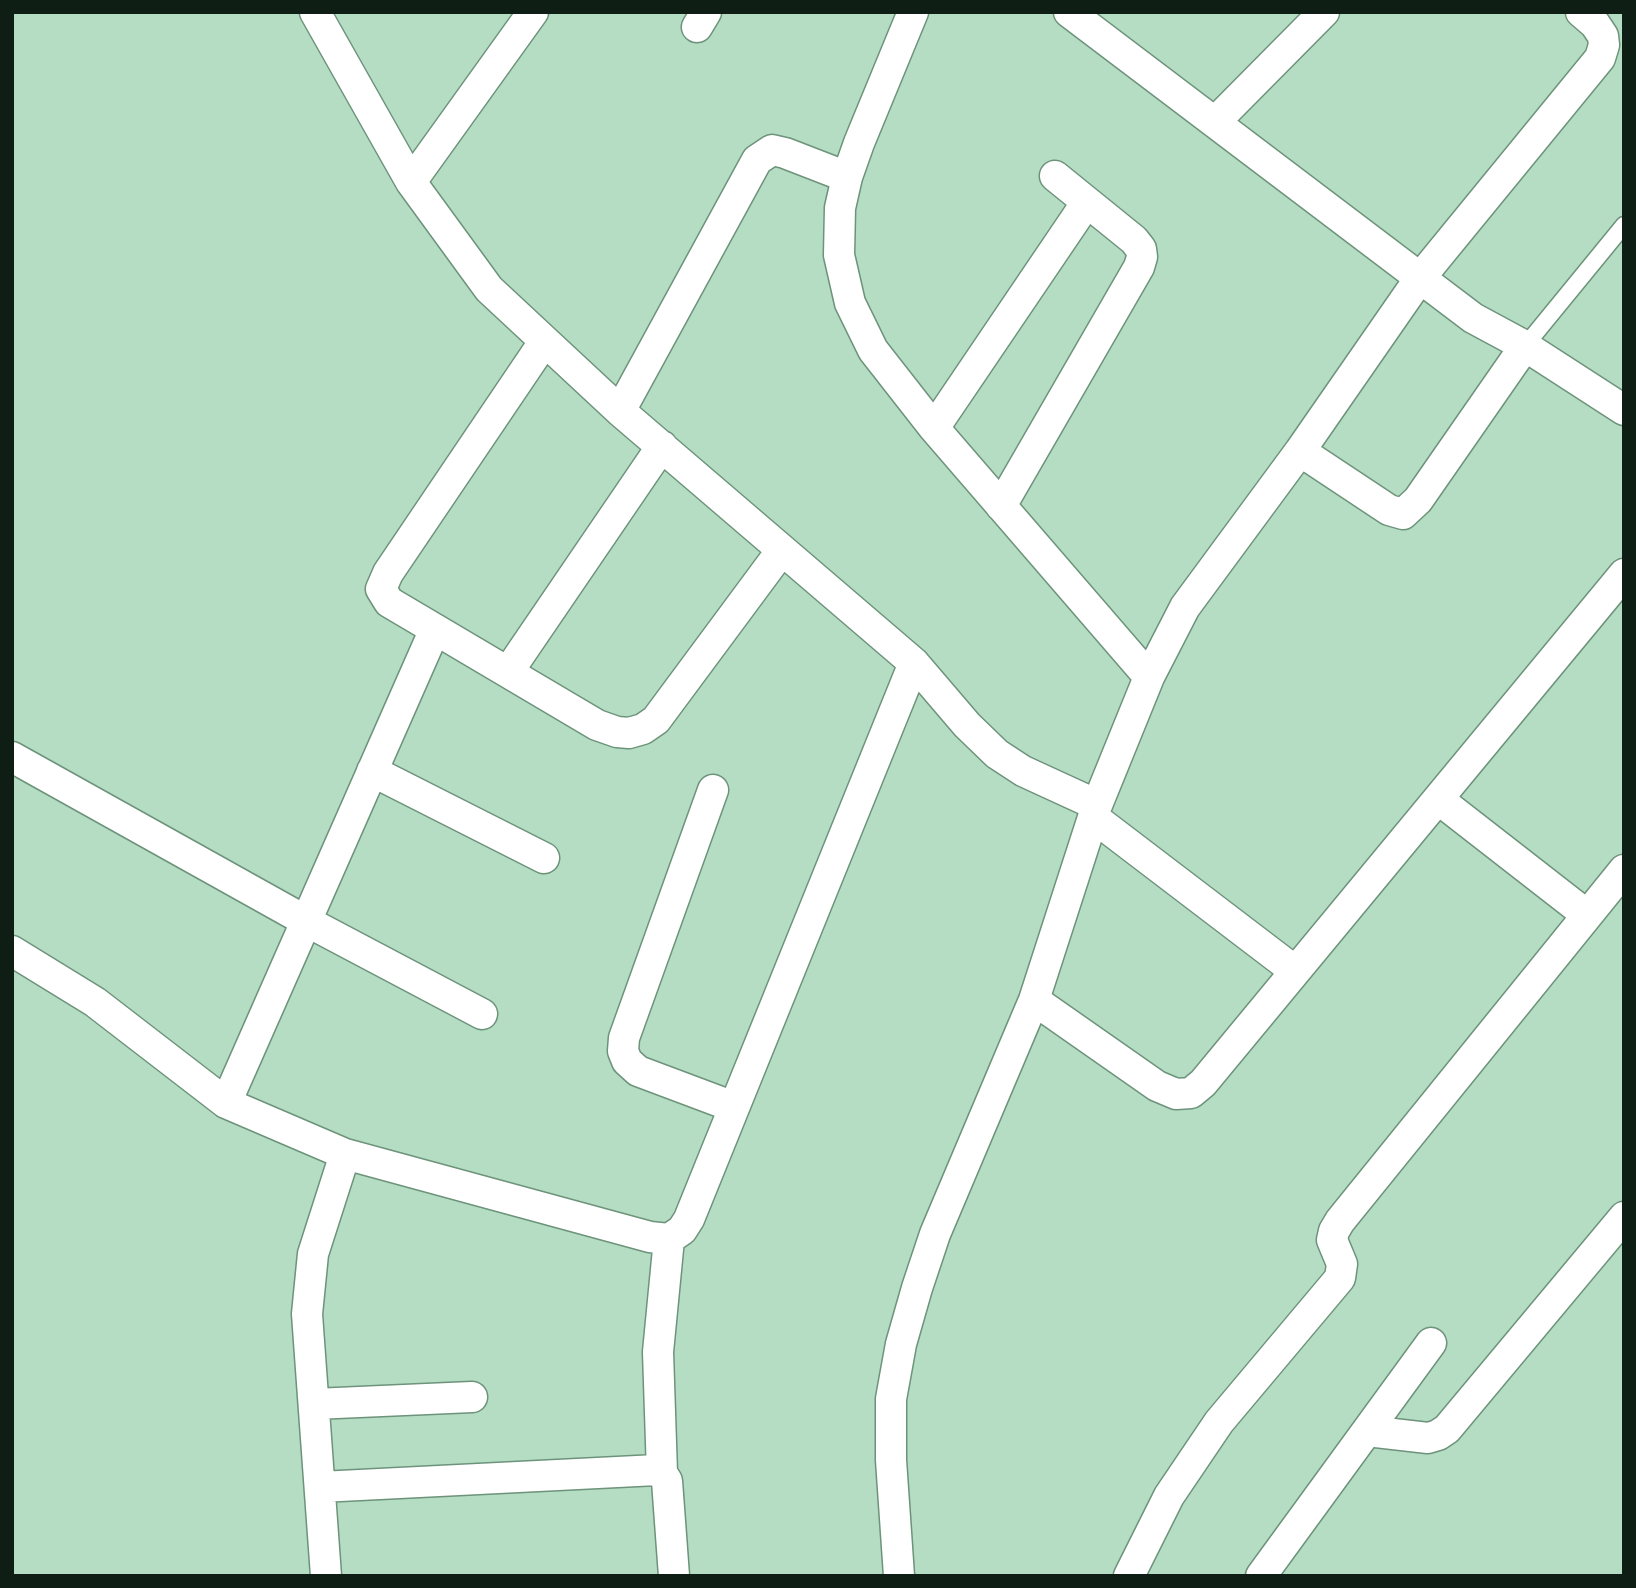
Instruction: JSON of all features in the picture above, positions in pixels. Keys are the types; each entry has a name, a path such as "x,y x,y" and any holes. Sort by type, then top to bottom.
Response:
{"street":[{"path":"315,12 411,182 489,289 620,411 914,663 967,725 997,754 1095,811 1295,971"},
{"path":"411,182 533,12"},
{"path":"913,12 847,177 840,208 839,255 850,303 873,350 934,428 1149,677"},
{"path":"1069,12 1473,318 1525,346 1624,410"},
{"path":"1215,122 1324,12"},
{"path":"899,1576 891,1460 891,1399 901,1344 916,1288 935,1234 1034,1000 1095,811 1149,677 1185,607 1300,451 1420,278 1600,58 1604,46 1603,36 1595,24 1581,12"},
{"path":"620,411 757,160 772,150 785,152 847,177"},
{"path":"1001,506 1139,267 1142,257 1141,249 1134,240 1055,176"},
{"path":"934,428 1087,202"},
{"path":"544,342 383,583 381,589 389,603 597,724 617,732 629,733 643,729 656,720 782,550"},
{"path":"1300,451 1389,510 1404,514 1418,500 1525,346"},
{"path":"508,672 662,446"},
{"path":"1034,1000 1157,1086 1176,1094 1191,1093 1203,1083 1624,573"},
{"path":"226,1103 435,629"},
{"path":"12,951 95,1002 226,1103 345,1154 650,1237 669,1239 682,1230 689,1219 914,663"},
{"path":"12,757 306,921 482,1014"},
{"path":"372,772 544,858"},
{"path":"713,790 624,1038 622,1051 627,1061 638,1071 734,1107"},
{"path":"1438,799 1587,915"},
{"path":"1129,1576 1169,1496 1219,1422 1340,1278 1342,1264 1332,1240 1340,1221 1624,870"},
{"path":"326,1576 307,1314 313,1254 345,1154"},
{"path":"1367,1431 1428,1438 1447,1429 1624,1217"},
{"path":"669,1239 658,1352 662,1472 667,1481 674,1576"},
{"path":"1261,1576 1431,1343"},
{"path":"314,1404 472,1397"},
{"path":"320,1487 650,1469 662,1472"}],"lane":[{"path":"1525,346 1624,225"}]}
